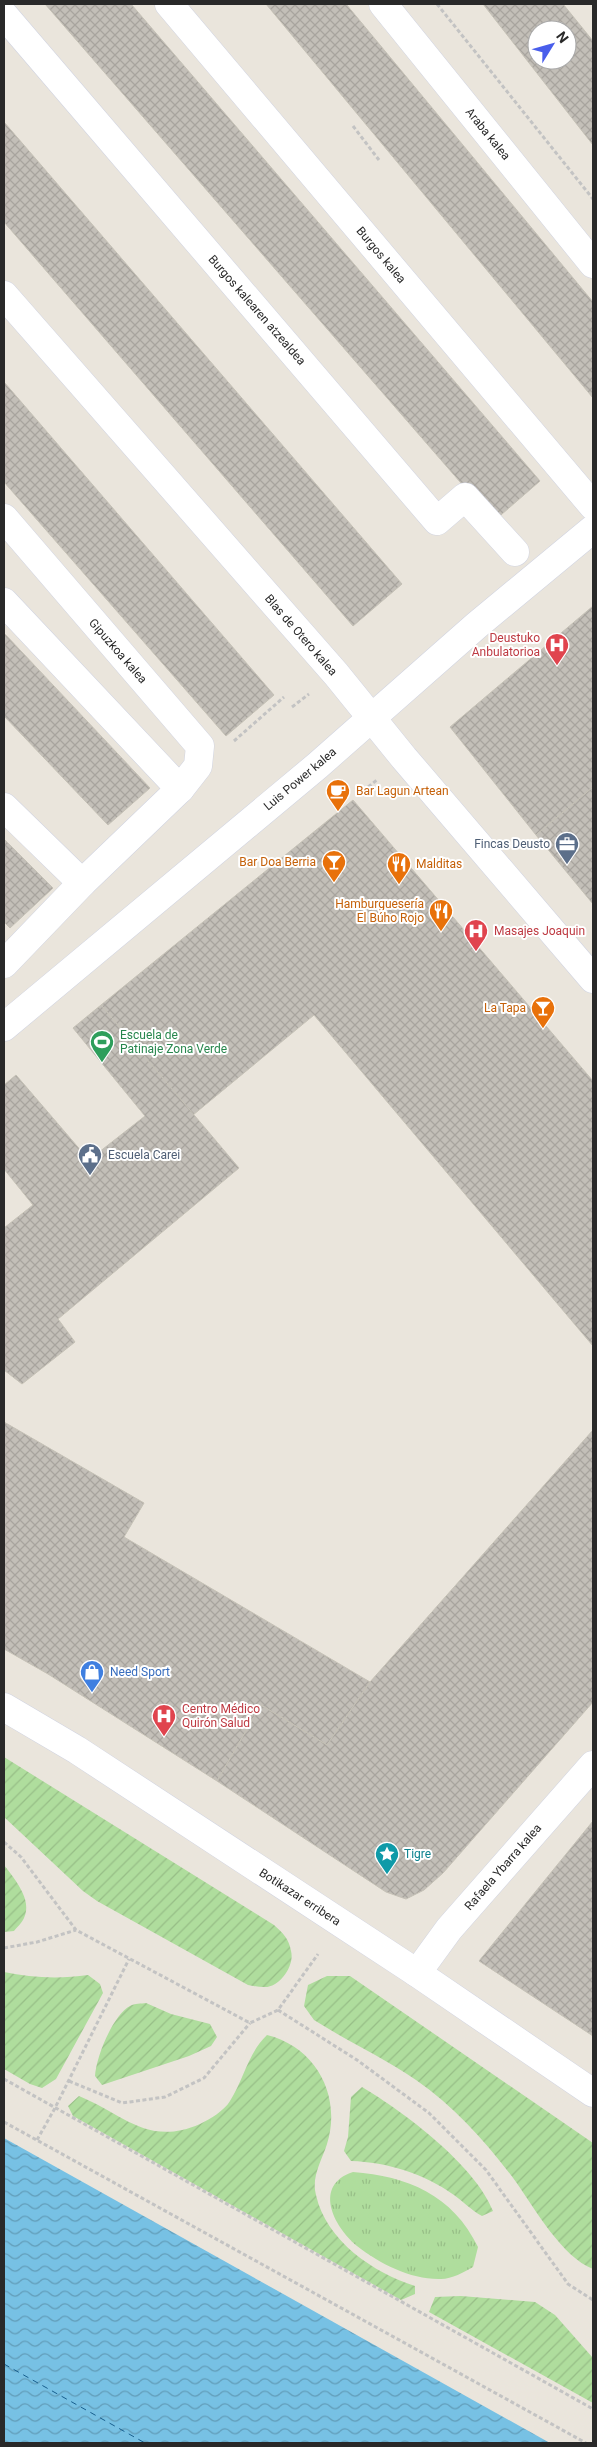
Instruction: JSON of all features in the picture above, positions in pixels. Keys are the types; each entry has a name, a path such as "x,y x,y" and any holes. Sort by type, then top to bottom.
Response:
{"street":[{"name":"Burgos kalea","path":"169,4 593,506"},
{"name":"Araba kalea","path":"383,4 593,264"},
{"name":"Burgos kalearen atzealdea","path":"4,15 437,521 465,497 515,552"},
{"name":"Blas de Otero kalea","path":"4,295 329,666 593,979"},
{"name":"Gipuzkoa kalea","path":"4,518 200,746 198,766 180,789 82,883 4,964"},
{"name":"Luis Power kalea","path":"4,1027 372,719 477,625 593,528"},
{"path":"4,602 180,789"},
{"path":"4,807 82,883"},
{"name":"Botikazar erribera","path":"4,1707 77,1750 417,1973 593,2093"},
{"name":"Rafaela Ybarra kalea","path":"417,1973 449,1929 593,1765"}],"path":[{"path":"437,4 593,199"},
{"path":"353,126 379,160"},
{"path":"227,747 284,697"},
{"path":"4,1842 21,1857 76,1930 250,2023"},
{"path":"4,1948 37,1942 76,1930"},
{"path":"69,2081 122,2103 165,2097 204,2078 250,2023 278,2010 318,1954"},
{"path":"37,2140 69,2081 129,1959"},
{"path":"278,2010 357,2060 429,2113 486,2170 568,2284 593,2300"},
{"path":"4,2079 593,2409"},
{"path":"4,2122 586,2443"}],"green space":[{"path":"4,1757 274,1925 285,1936 291,1951 291,1963 285,1975 270,1986 248,1985 97,1901 83,1891 4,1817"},
{"path":"4,1865 21,1890 26,1904 26,1911 23,1920 14,1931 4,1932"},
{"path":"4,1972 46,1977 88,1975 100,1984 103,1993 56,2079 42,2088 30,2084 4,2069"},
{"path":"327,1976 350,1976 593,2143 593,2269 582,2263 560,2243 494,2154 444,2102 404,2072 314,2020 304,2006 308,1985"},
{"path":"146,2003 171,2014 210,2024 217,2037 211,2046 189,2056 102,2085 95,2076 106,2037 124,2011 130,2006"},
{"path":"267,2035 284,2041 299,2050 321,2076 328,2092 331,2108 331,2126 315,2182 316,2195 321,2212 341,2241 354,2253 384,2273 415,2286 415,2294 401,2300 73,2116 68,2106 79,2096 123,2119 150,2130 165,2132 182,2130 200,2124 227,2105 235,2093 255,2050"},
{"path":"362,2087 398,2110 455,2158 484,2193 493,2211 482,2216 443,2188 405,2170 351,2161 344,2151 348,2137 351,2097"},
{"path":"353,2172 392,2178 410,2184 442,2201 468,2229 478,2247 473,2267 449,2278 430,2279 397,2270 357,2246 348,2238 335,2217 330,2196 333,2186 341,2178"},
{"path":"461,2296 535,2302 555,2315 593,2358 593,2403 429,2312 435,2297"}],"water":[{"path":"4,2138 550,2443 4,2443"}],"building":[{"path":"45,4 131,4 540,481 494,521"},
{"path":"266,4 346,4 593,302 593,398"},
{"path":"483,4 563,4 576,20 527,20 527,60"},
{"path":"577,21 593,41 593,145 534,70 577,70"},
{"path":"4,122 402,584 353,626 4,222"},
{"path":"4,382 274,695 226,736 4,482"},
{"name":"Deustuko Anbulatorioa","path":"593,606 593,787 536,835 450,727"},
{"path":"4,633 150,788 108,825 4,716"},
{"path":"593,787 593,904 536,835"},
{"path":"353,800 593,1081 593,1346 314,1015 193,1115 101,1005"},
{"path":"4,839 53,888 10,928 4,922"},
{"path":"101,1005 239,1168 58,1319 75,1342 22,1384 4,1370 4,1228 33,1205 4,1169 4,1085 16,1075 89,1160 145,1116 73,1028"},
{"path":"4,1422 144,1503 124,1537 370,1682 327,1745 261,1705 217,1781 48,1674 4,1649"},
{"path":"593,1430 593,1702 443,1873 424,1890 406,1899 386,1892 217,1781 261,1705 327,1745 370,1682"},
{"path":"593,1821 593,2036 479,1961"}],"ferry route":[{"path":"4,2364 145,2443"}],"place":[{"name":"Deustuko Anbulatorioa","path":"557,666"},
{"name":"Bar Lagun Artean","path":"338,812"},
{"name":"Fincas Deusto","path":"567,865"},
{"name":"Bar Doa Berria","path":"334,883"},
{"name":"Malditas","path":"399,885"},
{"name":"Hamburguesería El Búho Rojo","path":"441,932"},
{"name":"Masajes Joaquin","path":"476,952"},
{"name":"La Tapa","path":"543,1029"},
{"name":"Escuela de Patinaje Zona Verde","path":"102,1063"},
{"name":"Escuela Carei","path":"90,1176"},
{"name":"Need Sport","path":"92,1693"},
{"name":"Centro Médico Quirón Salud","path":"164,1737"},
{"name":"Tigre","path":"387,1875"}]}
